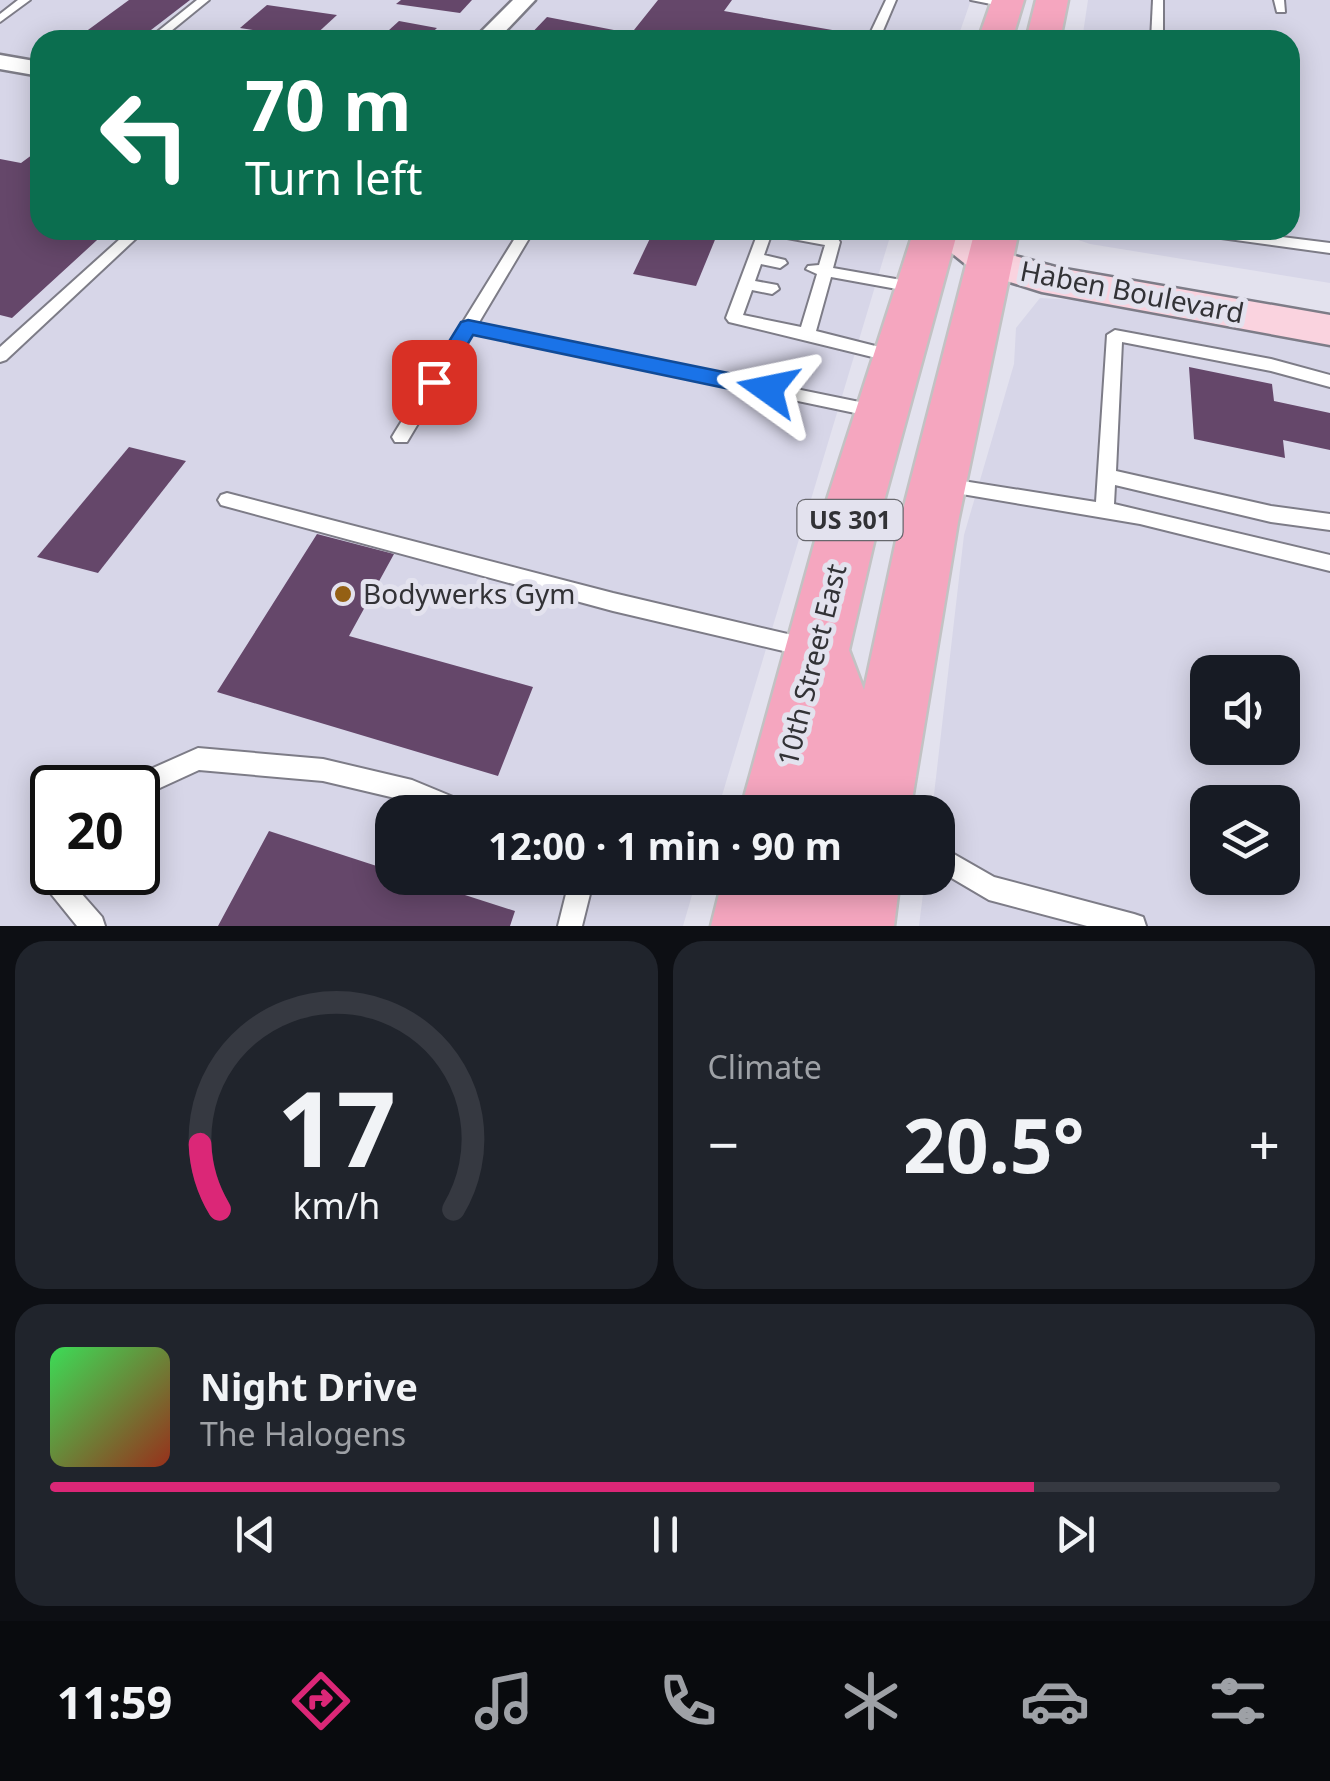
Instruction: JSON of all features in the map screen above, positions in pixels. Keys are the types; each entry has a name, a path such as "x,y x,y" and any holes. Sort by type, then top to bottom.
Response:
{"main road":[{"path":"1044,30 1052,0"},
{"path":"996,30 997,2"},
{"name":"10th Street East","path":"780,795 815,649 919,288 966,240"},
{"name":"US 301","path":"877,795 938,484 969,240"},
{"path":"815,649 826,665 836,711 825,795"},
{"path":"750,926 756,895"},
{"path":"804,926 809,895"},
{"path":"855,926 860,895"}],"street":[{"path":"494,30 525,0"},
{"path":"0,62 30,67"},
{"name":"Haben Boulevard","path":"975,240 1057,282 1330,330"},
{"name":"Haben Boulevard","path":"987,240 1330,298"}],"lane":[{"path":"0,19 25,0"},
{"path":"165,30 204,0"},
{"path":"877,30 891,0"},
{"path":"1157,30 1158,0"},
{"path":"0,356 127,240"},
{"path":"401,438 521,240"},
{"path":"762,240 734,318 897,357"},
{"path":"807,334 819,270 832,242 821,240"},
{"path":"1269,240 1330,248"},
{"path":"756,258 780,262"},
{"path":"819,270 919,288"},
{"path":"746,284 772,289"},
{"path":"468,327 881,413"},
{"path":"1106,510 1115,335 1271,364 1330,382"},
{"path":"1107,476 1271,514 1330,522"},
{"path":"938,484 1106,510 1330,563"},
{"path":"227,500 612,602 815,649"},
{"path":"160,776 198,759 323,770 420,795"},
{"path":"955,868 988,888 1134,926"},
{"path":"67,895 93,926"},
{"path":"570,926 578,895"}],"shaded area":[{"path":"0,0 971,0 960,30 30,30 30,240 889,240 722,795 375,795 375,895 692,895 683,926 0,926"},
{"path":"1088,0 1330,0 1330,283 1078,240 1300,240 1300,30 1084,30"},
{"path":"1040,298 1111,302 1330,340 1330,926 919,926 923,895 955,895 955,795 934,795 964,535 1014,364 1016,328"}],"building":[{"path":"129,0 190,0 151,30 88,30"},
{"path":"401,0 472,0 460,13 396,4"},
{"path":"658,0 732,0 724,11 832,30 634,30"},
{"path":"267,5 337,15 321,30 240,28"},
{"path":"547,17 614,30 535,30"},
{"path":"399,21 437,28 435,30 389,30"},
{"path":"30,156 30,240 97,240 12,318 0,315 0,159 21,163"},
{"path":"649,240 715,240 696,286 633,274"},
{"path":"1189,367 1272,384 1274,401 1330,413 1330,450 1283,440 1285,458 1194,439"},
{"path":"129,447 186,461 98,573 37,557"},
{"path":"317,534 394,554 349,636 533,687 498,776 217,692"},
{"path":"269,831 375,865 375,895 465,895 515,911 510,926 218,926"}],"place":[{"name":"Bodywerks Gym","path":"343,594"}],"route":[{"path":"434,382 468,327 768,389"}]}
